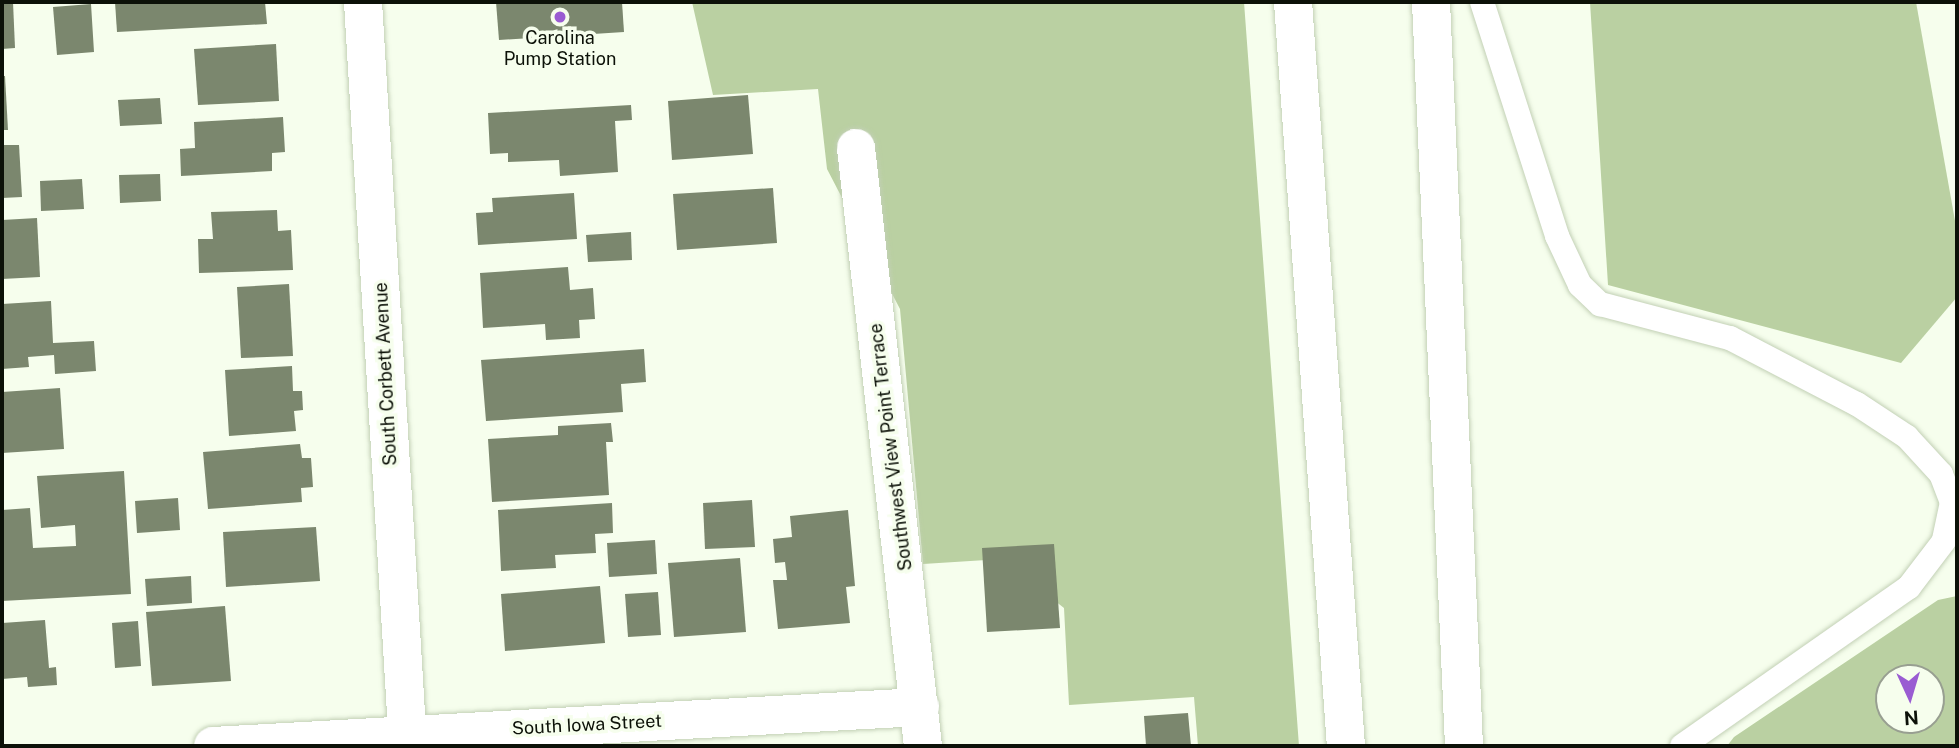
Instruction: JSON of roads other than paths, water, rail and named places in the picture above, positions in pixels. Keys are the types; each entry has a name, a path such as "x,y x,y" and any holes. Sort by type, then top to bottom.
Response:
{"main road":[{"name":"South Corbett Avenue","path":"363,2 407,740"},
{"path":"1293,2 1346,746"},
{"path":"1431,2 1464,746"},
{"name":"Southwest View Point Terrace","path":"856,148 923,746"},
{"name":"South Iowa Street","path":"213,746 407,740 920,707"}],"lane":[{"path":"1482,2 1557,236 1580,285 1600,304 1730,338 1857,404 1908,438 1941,474 1952,502 1944,541 1909,587 1682,746"}],"place":[{"name":"Carolina Pump Station","path":"560,17"}]}
